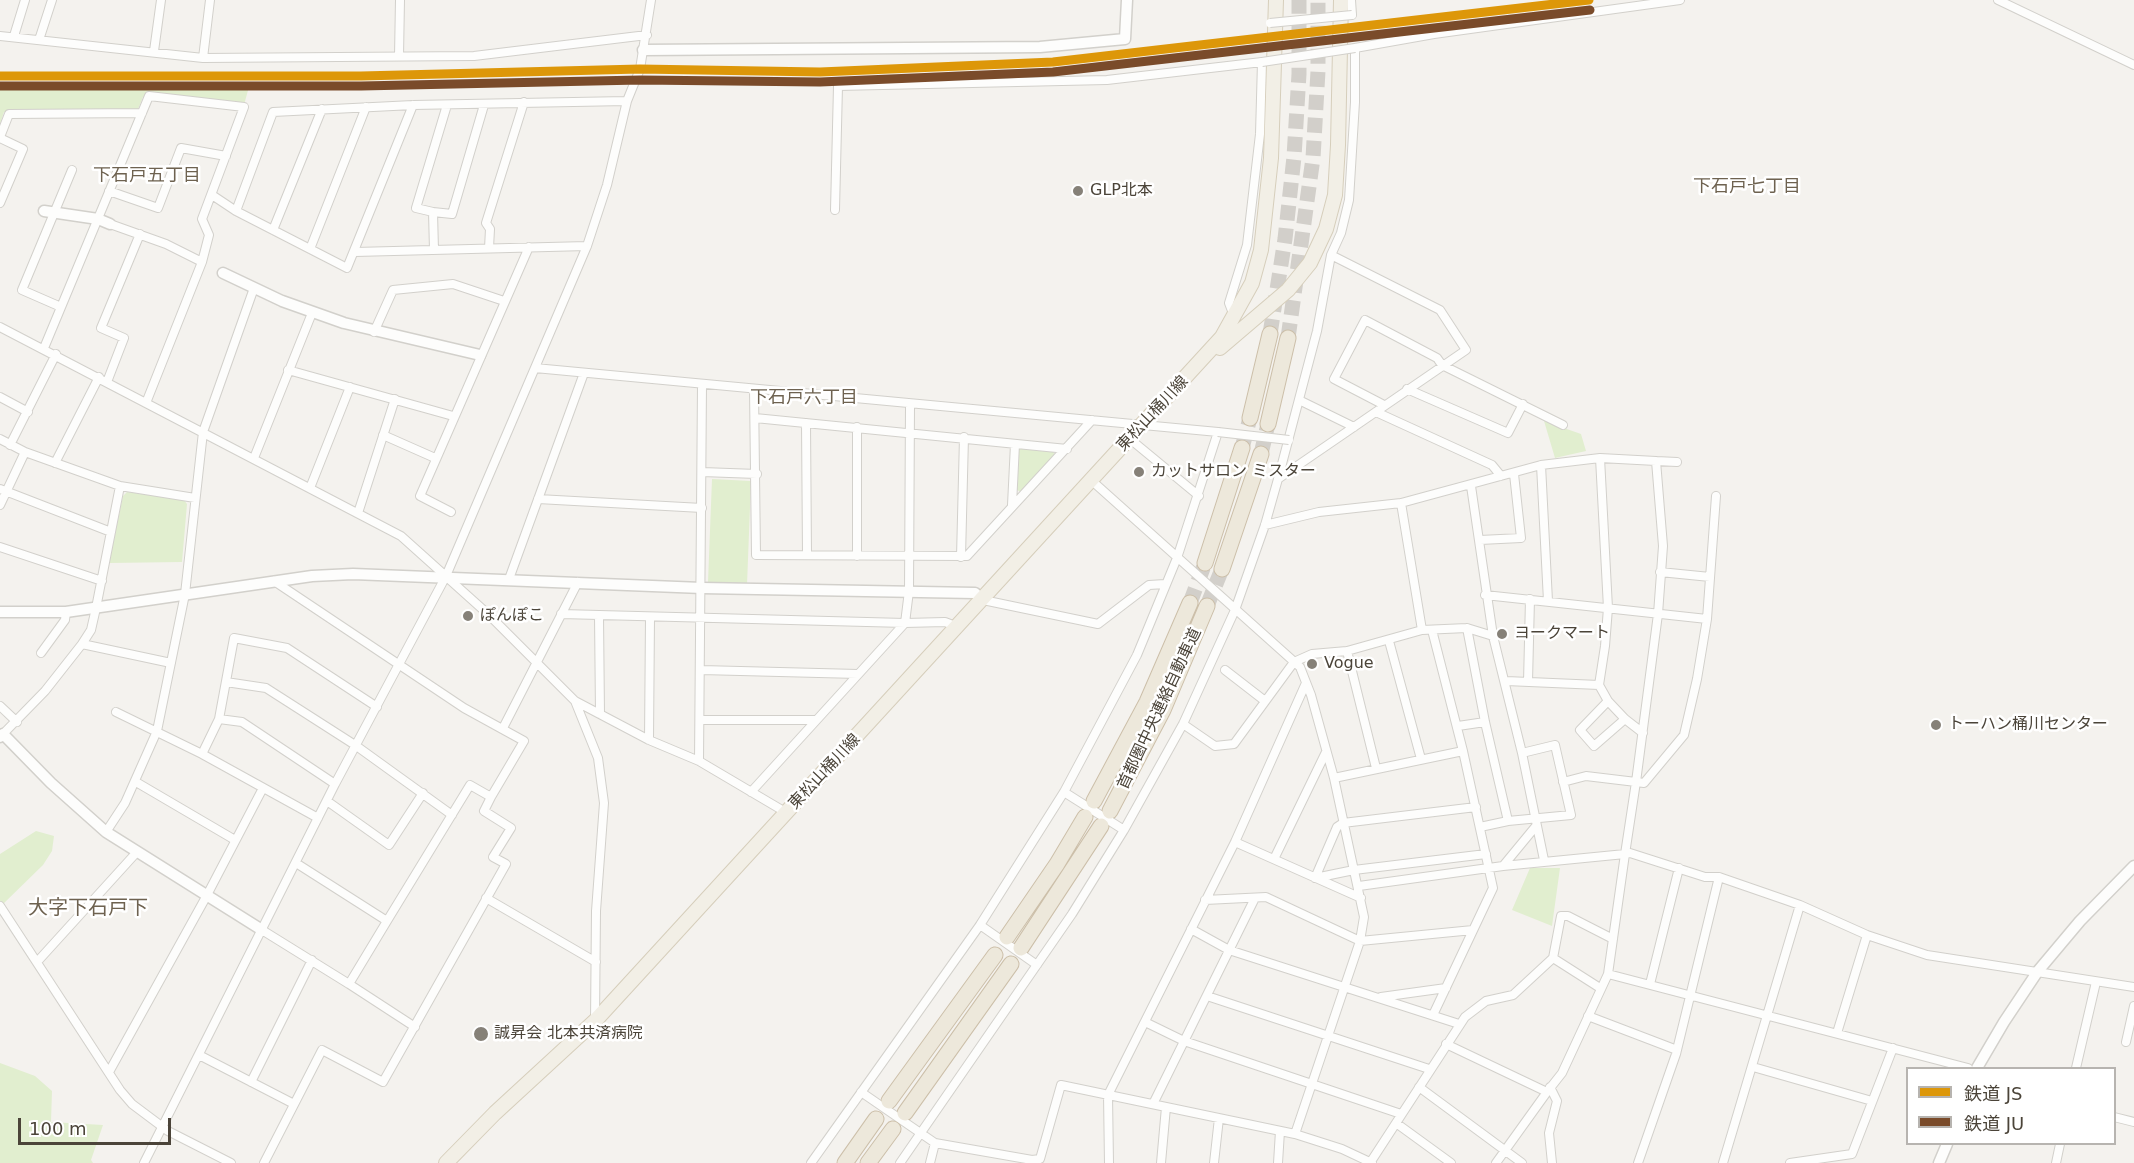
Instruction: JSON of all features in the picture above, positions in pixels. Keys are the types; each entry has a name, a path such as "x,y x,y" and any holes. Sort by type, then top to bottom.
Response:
{"highway":[{"path":"1250,418 1270,334"},
{"path":"1268,424 1288,338"},
{"path":"1205,563 1242,448"},
{"path":"1222,569 1261,454"},
{"name":"首都圏中央連絡自動車道","path":"1094,801 1147,702 1190,603"},
{"name":"首都圏中央連絡自動車道","path":"1110,811 1163,710 1208,606"},
{"path":"1007,937 1057,864 1085,817"},
{"path":"1021,948 1101,826"},
{"path":"889,1101 995,955"},
{"path":"905,1113 1011,964"},
{"path":"845,1163 876,1119"},
{"path":"868,1163 893,1129"}],"main road":[{"name":"東松山桶川線","path":"446,1163 500,1108 595,1021 1193,371 1235,317 1252,283 1261,250 1271,158 1276,0"},
{"name":"東松山桶川線","path":"1193,371 1288,290 1310,263 1326,229 1335,195 1341,0"}],"street":[{"path":"14,36 25,0"},
{"path":"39,40 52,0"},
{"path":"154,51 161,0"},
{"path":"203,58 210,0"},
{"path":"399,56 400,0"},
{"path":"144,1163 355,745 401,665 446,576 587,246 607,185 627,101 640,69 651,0"},
{"path":"643,50 1040,47 1125,39 1127,0"},
{"path":"1270,0 1270,23 1352,15 1351,0"},
{"path":"835,210 838,86 1107,80 1262,62 1410,37 1680,0"},
{"path":"1998,0 2134,65"},
{"path":"0,36 203,58 505,53 599,39 647,35"},
{"path":"900,1163 1037,965 1124,830 1183,724 1235,610 1265,525 1289,440 1317,331 1331,255 1341,233 1349,200 1355,102 1354,48"},
{"path":"1235,317 1229,303 1247,245 1260,134 1262,62"},
{"path":"44,348 149,96 244,107 202,219 209,235 202,262 146,403"},
{"path":"236,211 273,112 413,105 627,101"},
{"path":"489,248 490,229 486,223 524,102"},
{"path":"212,195 236,211 347,268 413,105"},
{"path":"447,105 416,208 453,214 484,105"},
{"path":"310,249 366,107"},
{"path":"273,230 322,109"},
{"path":"0,204 23,149 0,138 9,114 142,113"},
{"path":"109,192 158,208 181,148 226,156"},
{"path":"61,307 22,290 48,212 72,170"},
{"path":"48,212 98,219 166,243 202,262"},
{"path":"434,212 434,250"},
{"path":"55,462 124,338 101,328 140,234"},
{"path":"355,252 587,246"},
{"path":"451,512 420,496 453,416 529,247"},
{"path":"1278,479 1466,350 1440,310 1331,255"},
{"path":"223,273 312,313 375,332 480,355"},
{"path":"375,332 393,290 453,284 504,301"},
{"path":"106,832 136,782 157,731 185,594 203,432 254,288"},
{"path":"254,458 312,313"},
{"path":"1384,405 1334,379 1365,320 1437,358 1442,365 1563,425"},
{"path":"0,327 56,354 401,536 489,615 575,701 649,740 699,761 787,813"},
{"path":"10,446 56,354"},
{"path":"535,368 910,405 1144,423 1289,440"},
{"path":"288,370 453,416"},
{"path":"509,579 584,373"},
{"path":"699,761 702,619 702,385"},
{"path":"310,488 350,387"},
{"path":"1407,389 1508,433 1523,404"},
{"path":"754,390 757,474 756,555 967,556 1092,420"},
{"path":"0,397 28,412"},
{"path":"358,513 394,399"},
{"path":"1299,400 1354,427"},
{"path":"751,792 905,622 909,591 910,405"},
{"path":"1377,412 1492,465 1501,476"},
{"path":"755,418 1067,449"},
{"path":"806,423 807,555"},
{"path":"857,427 857,556"},
{"path":"811,1163 980,925 1064,792 1137,655 1165,584 1178,558 1218,432"},
{"path":"383,435 435,458"},
{"path":"961,556 964,437"},
{"path":"0,439 25,452 120,486 195,498"},
{"path":"1130,439 1199,496"},
{"path":"1012,506 1015,444"},
{"path":"0,505 3,490 25,452"},
{"path":"1265,525 1319,513 1401,503 1471,486 1541,465 1600,458 1677,462"},
{"path":"1600,458 1608,608 1599,685 1608,701 1625,719 1643,732"},
{"path":"1496,1163 1562,1073 1608,974 1658,614 1663,546 1656,460"},
{"path":"1541,465 1548,601"},
{"path":"702,472 757,474"},
{"path":"1480,540 1521,538 1514,474"},
{"path":"1091,480 1300,667 1306,682 1334,778 1364,916 1360,941 1295,1134"},
{"path":"120,486 91,630 17,722 2,736 106,832 135,853 312,960 415,1027"},
{"path":"1471,486 1480,540 1485,595 1493,636 1506,681 1544,860"},
{"path":"3,490 111,532"},
{"path":"1563,782 1586,776 1644,783 1684,735 1697,679 1707,619 1716,496"},
{"path":"538,499 702,508"},
{"path":"1401,503 1422,630"},
{"path":"0,547 102,581"},
{"path":"1660,572 1710,578"},
{"path":"0,612 66,612 274,581 353,574 702,588 975,593 983,600 1098,624 1149,585 1165,584"},
{"path":"264,1163 322,1050 383,1082 506,864 493,857 512,828 484,811 524,741 464,708 274,581"},
{"path":"503,729 578,582"},
{"path":"1485,595 1707,619"},
{"path":"1528,682 1530,599"},
{"path":"41,653 65,620 66,612"},
{"path":"561,614 650,618 945,622 958,627"},
{"path":"599,616 600,714"},
{"path":"649,740 650,618"},
{"path":"1183,724 1215,746 1234,744 1294,662 1312,654 1347,651 1422,630 1467,628 1493,636"},
{"path":"1467,628 1485,722 1509,820"},
{"path":"1432,630 1458,726 1493,888 1433,1015"},
{"path":"202,753 219,719 234,638 287,648 377,707"},
{"path":"1389,641 1421,759"},
{"path":"82,644 171,663"},
{"path":"1347,651 1376,768"},
{"path":"701,670 858,674"},
{"path":"1225,670 1265,701"},
{"path":"1506,681 1599,685"},
{"path":"226,682 266,688 355,745 452,815"},
{"path":"1109,1163 1108,1095 1235,842 1306,682"},
{"path":"575,701 598,758 604,803 595,1021"},
{"path":"1608,701 1580,730 1594,746 1625,719"},
{"path":"0,706 17,722"},
{"path":"116,712 202,753 318,818"},
{"path":"219,719 242,722 335,784"},
{"path":"700,720 816,720"},
{"path":"1458,726 1485,722"},
{"path":"1480,827 1509,820 1536,822 1571,815 1555,745 1522,753"},
{"path":"1334,778 1463,751"},
{"path":"1274,859 1326,752"},
{"path":"136,782 235,840"},
{"path":"349,984 470,785 491,797"},
{"path":"109,1072 206,897 263,788"},
{"path":"1064,792 1124,830"},
{"path":"327,801 389,844 423,793"},
{"path":"1315,878 1337,827 1343,823 1476,807"},
{"path":"1503,866 1536,822"},
{"path":"1235,842 1361,898"},
{"path":"37,962 135,853"},
{"path":"1359,886 1544,860 1630,853 1705,877 1719,877 1800,905 1868,935 1927,955 2038,970 2134,987"},
{"path":"1315,878 1354,870 1486,854"},
{"path":"296,863 387,921"},
{"path":"1978,1067 2038,970 2080,921 2134,866"},
{"path":"1650,984 1679,868"},
{"path":"1638,1163 1677,1050 1692,996 1719,877"},
{"path":"1205,900 1266,897 1360,941 1473,930"},
{"path":"486,898 596,962"},
{"path":"1153,1104 1255,898"},
{"path":"1724,1163 1800,905"},
{"path":"0,906 132,1104 163,1127 231,1163"},
{"path":"861,1092 935,1143 1036,1161 1061,1085 1295,1134 1342,1149 1371,1163 1459,1024 1486,1001 1512,995 1552,958 1561,916 1568,916 1613,939"},
{"path":"980,925 1037,965"},
{"path":"1191,929 1229,950 1459,1024"},
{"path":"1837,1033 1868,935"},
{"path":"1552,958 1600,988"},
{"path":"251,1082 312,960"},
{"path":"1608,974 1964,1067"},
{"path":"2076,1067 2096,982"},
{"path":"1379,998 1446,988"},
{"path":"1207,996 1430,1069"},
{"path":"2126,1042 2134,1006"},
{"path":"1588,1016 1677,1050"},
{"path":"1145,1022 1184,1041 1401,1114"},
{"path":"1446,1044 1549,1090 1557,1101 1549,1133 1552,1163"},
{"path":"1790,1163 1852,1154 1893,1048"},
{"path":"199,1055 294,1104"},
{"path":"1754,1067 1872,1101"},
{"path":"1419,1087 1522,1163"},
{"path":"1161,1163 1166,1107"},
{"path":"2116,1117 2134,1122"},
{"path":"1214,1163 1219,1118"},
{"path":"1396,1123 1451,1163"},
{"path":"1278,1163 1281,1131"},
{"path":"930,1163 935,1143"},
{"path":"1940,1163 1946,1145"},
{"path":"2055,1163 2060,1145"}],"green space":[{"path":"250,83 244,105 143,97 136,114 4,112 0,124 0,87"},
{"path":"1544,421 1581,434 1586,451 1555,458"},
{"path":"1020,448 1053,451 1055,455 1021,492 1017,490 1017,451"},
{"path":"712,479 751,481 747,585 708,582"},
{"path":"127,492 183,499 187,504 182,562 109,563 123,496"},
{"path":"36,831 54,836 52,851 43,865 0,907 0,854"},
{"path":"1530,868 1560,868 1552,926 1512,910"},
{"path":"0,1063 35,1076 52,1091 51,1122 103,1125 91,1160 93,1163 0,1163"}],"tunnel":[{"path":"1270,334 1285,239 1294,157 1299,74 1299,0"},
{"path":"1288,338 1313,158 1318,71 1318,0"},
{"path":"1242,448 1250,418"},
{"path":"1261,454 1268,424"},
{"path":"1190,603 1205,563"},
{"path":"1207,606 1222,569"}],"rail line":[{"name":"JS","path":"0,76 361,76 640,69 820,72 1053,62 1589,0"},
{"name":"JU","path":"0,86 361,86 640,80 820,82 1053,72 1590,10"}],"place":[{"name":"GLP北本","path":"1078,191"},
{"name":"カットサロン ミスター","path":"1139,472"},
{"name":"ぽんぽこ","path":"468,616"},
{"name":"ヨークマート","path":"1502,634"},
{"name":"Vogue","path":"1312,664"},
{"name":"トーハン桶川センター","path":"1936,725"},
{"name":"誠昇会 北本共済病院","path":"481,1034"}],"district":[{"name":"下石戸五丁目","path":"147,176"},
{"name":"下石戸七丁目","path":"1747,187"},
{"name":"下石戸六丁目","path":"804,398"},
{"name":"大字下石戸下","path":"88,909"}]}
